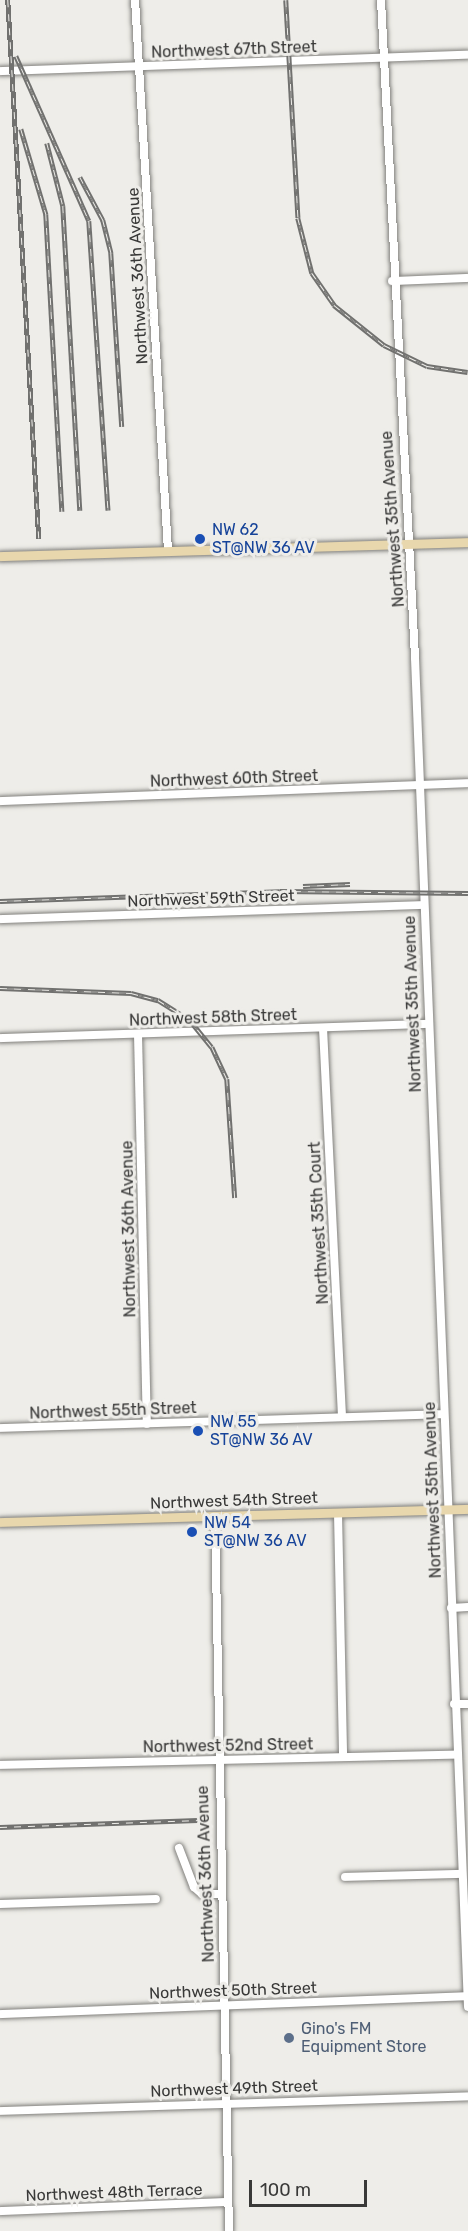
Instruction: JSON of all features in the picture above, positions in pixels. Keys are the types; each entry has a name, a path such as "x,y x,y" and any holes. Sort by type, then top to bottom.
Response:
{"main road":[{"path":"0,556 468,542"},
{"name":"Northwest 54th Street","path":"0,1522 468,1509"}],"street":[{"name":"Northwest 36th Avenue","path":"135,0 168,551"},
{"name":"Northwest 35th Avenue","path":"381,0 392,281 420,785 422,905 468,2007"},
{"name":"Northwest 67th Street","path":"0,71 468,55"},
{"path":"392,281 468,278"},
{"name":"Northwest 60th Street","path":"0,801 468,783"},
{"name":"Northwest 59th Street","path":"0,919 422,905"},
{"name":"Northwest 58th Street","path":"0,1038 427,1024"},
{"name":"Northwest 35th Court","path":"323,1028 342,1416"},
{"name":"Northwest 36th Avenue","path":"138,1034 147,1424"},
{"name":"Northwest 55th Street","path":"0,1428 444,1414"},
{"path":"338,1513 343,1757"},
{"name":"Northwest 36th Avenue","path":"215,1516 216,1761 229,2231"},
{"path":"451,1608 468,1607"},
{"path":"454,1704 468,1704"},
{"name":"Northwest 52nd Street","path":"0,1765 456,1755"},
{"path":"179,1848 194,1887 219,1894"},
{"path":"345,1877 461,1874"},
{"path":"0,1904 156,1899"},
{"name":"Northwest 50th Street","path":"0,2014 468,1996"},
{"name":"Northwest 49th Street","path":"0,2111 468,2096"},
{"name":"Northwest 48th Terrace","path":"0,2211 228,2202"}],"railway":[{"path":"8,0 39,539"},
{"path":"286,0 298,218 312,273 334,305 384,345 427,366 468,372"},
{"path":"16,56 89,221 108,510"},
{"path":"21,129 46,214 62,512"},
{"path":"47,143 63,206 80,511"},
{"path":"80,177 103,220 111,253 122,427"},
{"path":"303,886 350,884"},
{"path":"0,901 280,891 468,893"},
{"path":"0,988 131,993 158,1000 189,1019 212,1047 227,1079 235,1198"},
{"path":"0,1827 205,1820"}],"place":[{"name":"NW 62 ST@NW 36 AV","path":"200,539"},
{"name":"NW 55 ST@NW 36 AV","path":"198,1431"},
{"name":"NW 54 ST@NW 36 AV","path":"192,1532"},
{"name":"Gino's FM Equipment Store","path":"289,2038"}]}
